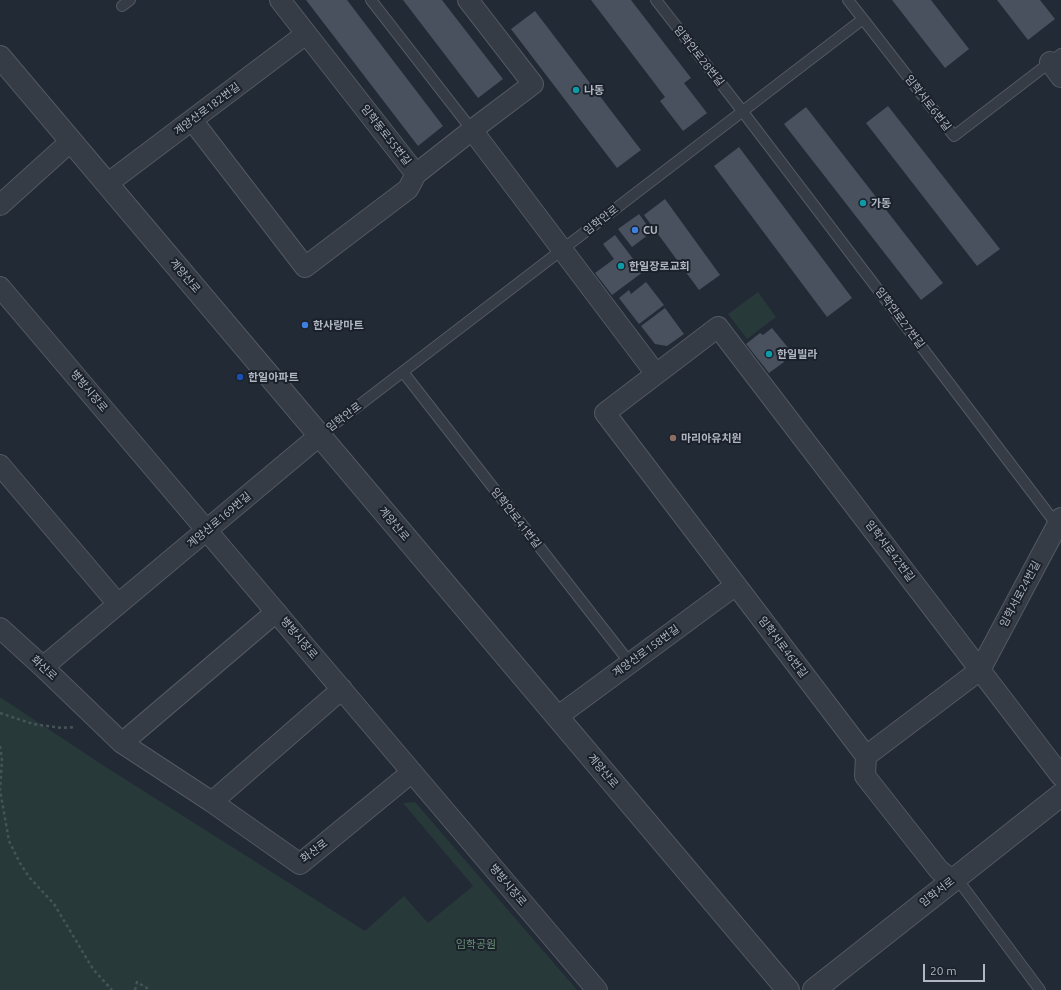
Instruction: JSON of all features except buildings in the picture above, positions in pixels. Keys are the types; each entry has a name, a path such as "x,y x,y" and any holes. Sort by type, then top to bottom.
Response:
{"street":[{"name":"임학동로55번길","path":"192,120 304,267 408,189 416,174 280,0"},
{"path":"416,174 533,84 468,0"},
{"name":"계양산로182번길","path":"107,184 306,34"},
{"name":"계양산로","path":"0,57 788,990"},
{"path":"472,130 656,374"},
{"path":"0,205 71,141"},
{"name":"병방시장로","path":"0,287 597,990"},
{"name":"임학서로42번길","path":"656,374 718,327 1061,776"},
{"name":"임학서로46번길","path":"656,374 605,413 866,756"},
{"name":"계양산로169번길","path":"43,668 319,436"},
{"path":"0,465 118,604"},
{"name":"임학서로24번길","path":"980,670 1059,522"},
{"name":"계양산로158번길","path":"557,717 736,585"},
{"path":"122,743 276,612"},
{"name":"화산로","path":"0,628 122,743 212,802 300,864 412,772"},
{"path":"952,880 939,870 865,776 866,756 980,670"},
{"path":"212,802 342,689"},
{"name":"임학서로","path":"814,990 1061,795"}],"lane":[{"path":"372,0 472,130"},
{"name":"임학안로28번길","path":"656,0 743,112"},
{"path":"848,0 863,19"},
{"name":"임학안로","path":"319,436 863,19"},
{"name":"임학서로6번길","path":"863,19 954,136 1057,64"},
{"name":"임학안로27번길","path":"743,112 1059,522"},
{"name":"임학안로41번길","path":"402,372 630,663"},
{"path":"952,880 961,884 1040,990"}],"path":[{"path":"0,713 33,724 62,728 86,725 99,721"},
{"path":"0,746 2,760 0,790 9,841 29,877 54,904 93,969 112,990"},
{"path":"135,990 137,982 150,990"}],"green space":[{"path":"758,292 776,317 747,339 728,314"},
{"name":"임학공원","path":"0,697 101,764 365,931 404,896 428,923 473,886 403,803 415,802 577,990 0,990"}],"place":[{"name":"나동","path":"576,90"},
{"name":"가동","path":"863,203"},
{"name":"CU","path":"635,230"},
{"name":"한일장로교회","path":"621,266"},
{"name":"한사랑마트","path":"305,325"},
{"name":"한일빌라","path":"769,354"},
{"name":"한일아파트","path":"240,377"},
{"name":"마리아유치원","path":"673,438"}]}
